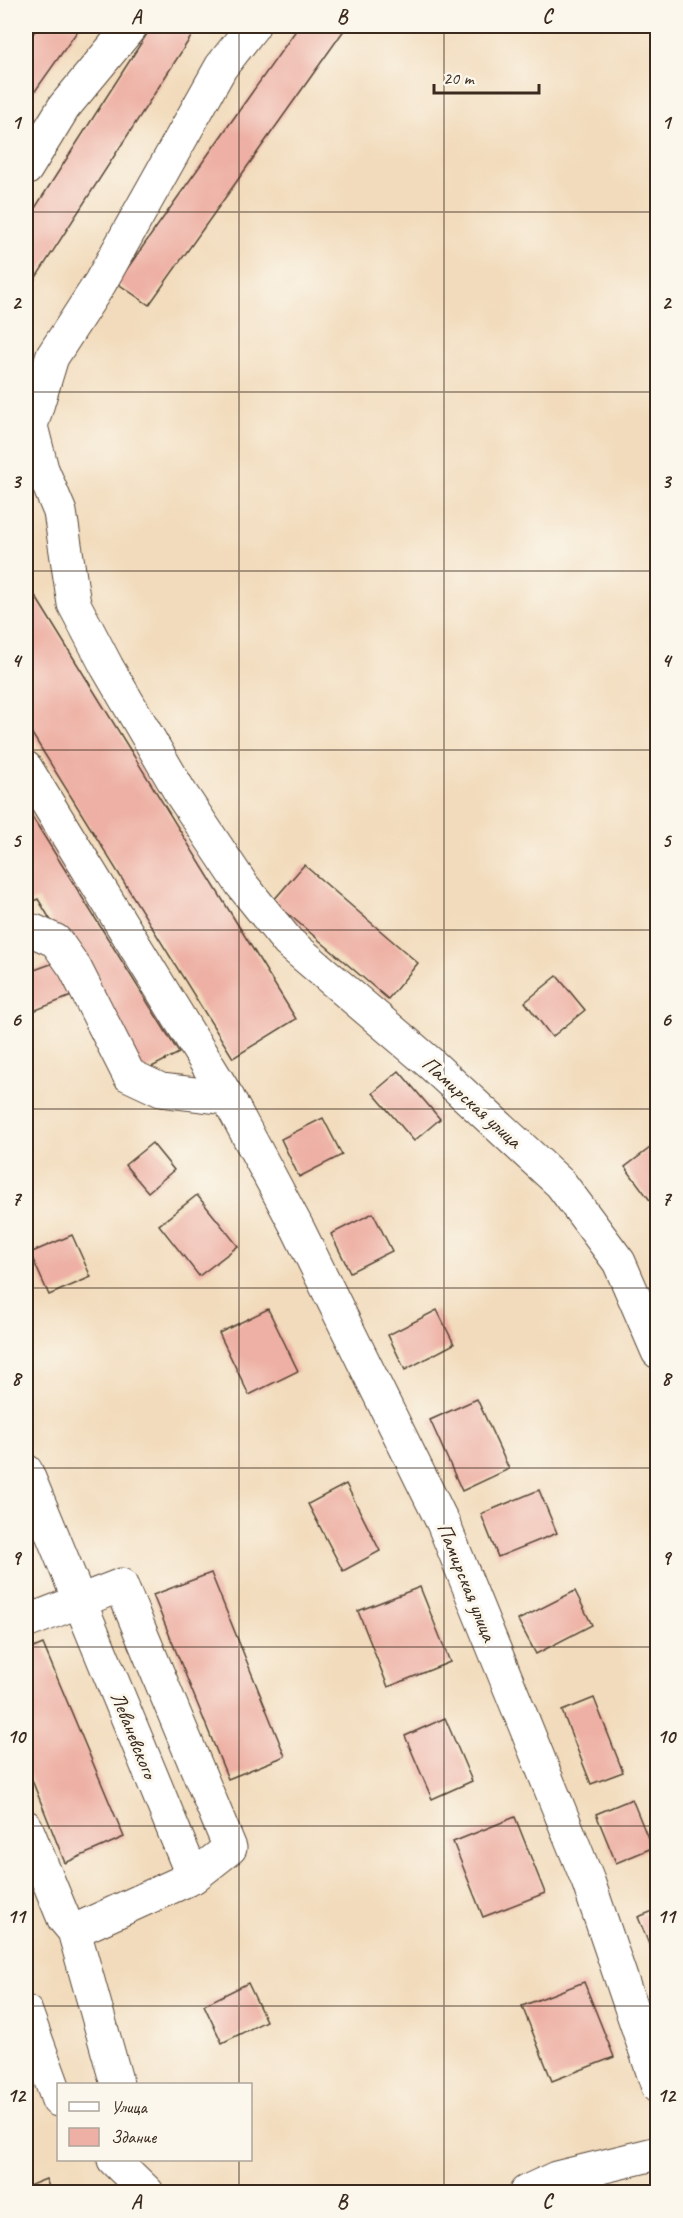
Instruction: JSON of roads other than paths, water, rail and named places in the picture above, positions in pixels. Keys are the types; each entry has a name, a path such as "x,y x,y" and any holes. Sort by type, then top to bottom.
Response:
{"street":[{"path":"26,169 64,107 130,26"},
{"name":"Памирская улица","path":"253,26 221,67 100,283 52,357 31,426 31,447 60,512 74,604 107,667 180,792 242,885 288,942 430,1064 561,1184 619,1262 657,1352"},
{"name":"Памирская улица","path":"26,768 228,1098 298,1229 443,1523 588,1881 657,2087"},
{"path":"26,931 34,931 56,941 75,968 129,1075 161,1090 228,1098"},
{"name":"Леваневского","path":"26,1472 193,1877"},
{"path":"26,1622 121,1585 230,1848 193,1877 74,1930"},
{"path":"26,1827 64,1919 74,1930 116,2083"},
{"path":"26,2012 57,2097"},
{"path":"526,2193 556,2178 657,2153"},
{"path":"115,2161 147,2192"},
{"path":"138,2161 147,2192"}]}
